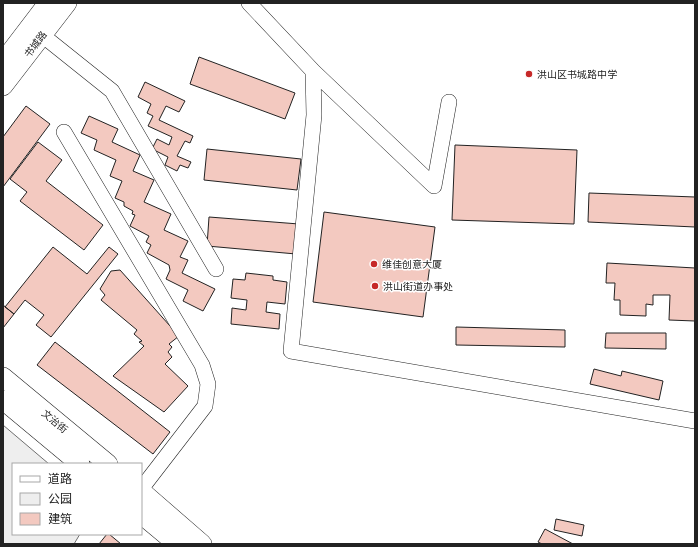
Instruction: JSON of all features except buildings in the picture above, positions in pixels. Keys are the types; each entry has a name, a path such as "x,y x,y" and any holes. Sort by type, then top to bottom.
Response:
{"main road":[{"name":"书城路","path":"3,62 48,3"},
{"name":"书城路","path":"3,86 67,3"},
{"name":"文治街","path":"3,378 107,463"},
{"name":"文治街","path":"3,400 79,463"},
{"path":"142,491 202,544"},
{"path":"142,515 177,544"}],"street":[{"path":"248,3 313,71 434,186 449,102"},
{"path":"42,35 112,91 216,269"},
{"path":"313,71 314,115 291,351 695,421"},
{"path":"64,132 202,365 208,384 205,406 142,489"}],"green space":[{"path":"3,425 48,463 12,463 12,535 79,535 74,544 3,544"}],"place":[{"name":"洪山区书城路中学","path":"529,74"},
{"name":"维佳创意大厦","path":"374,264"},
{"name":"洪山街道办事处","path":"375,286"}]}
